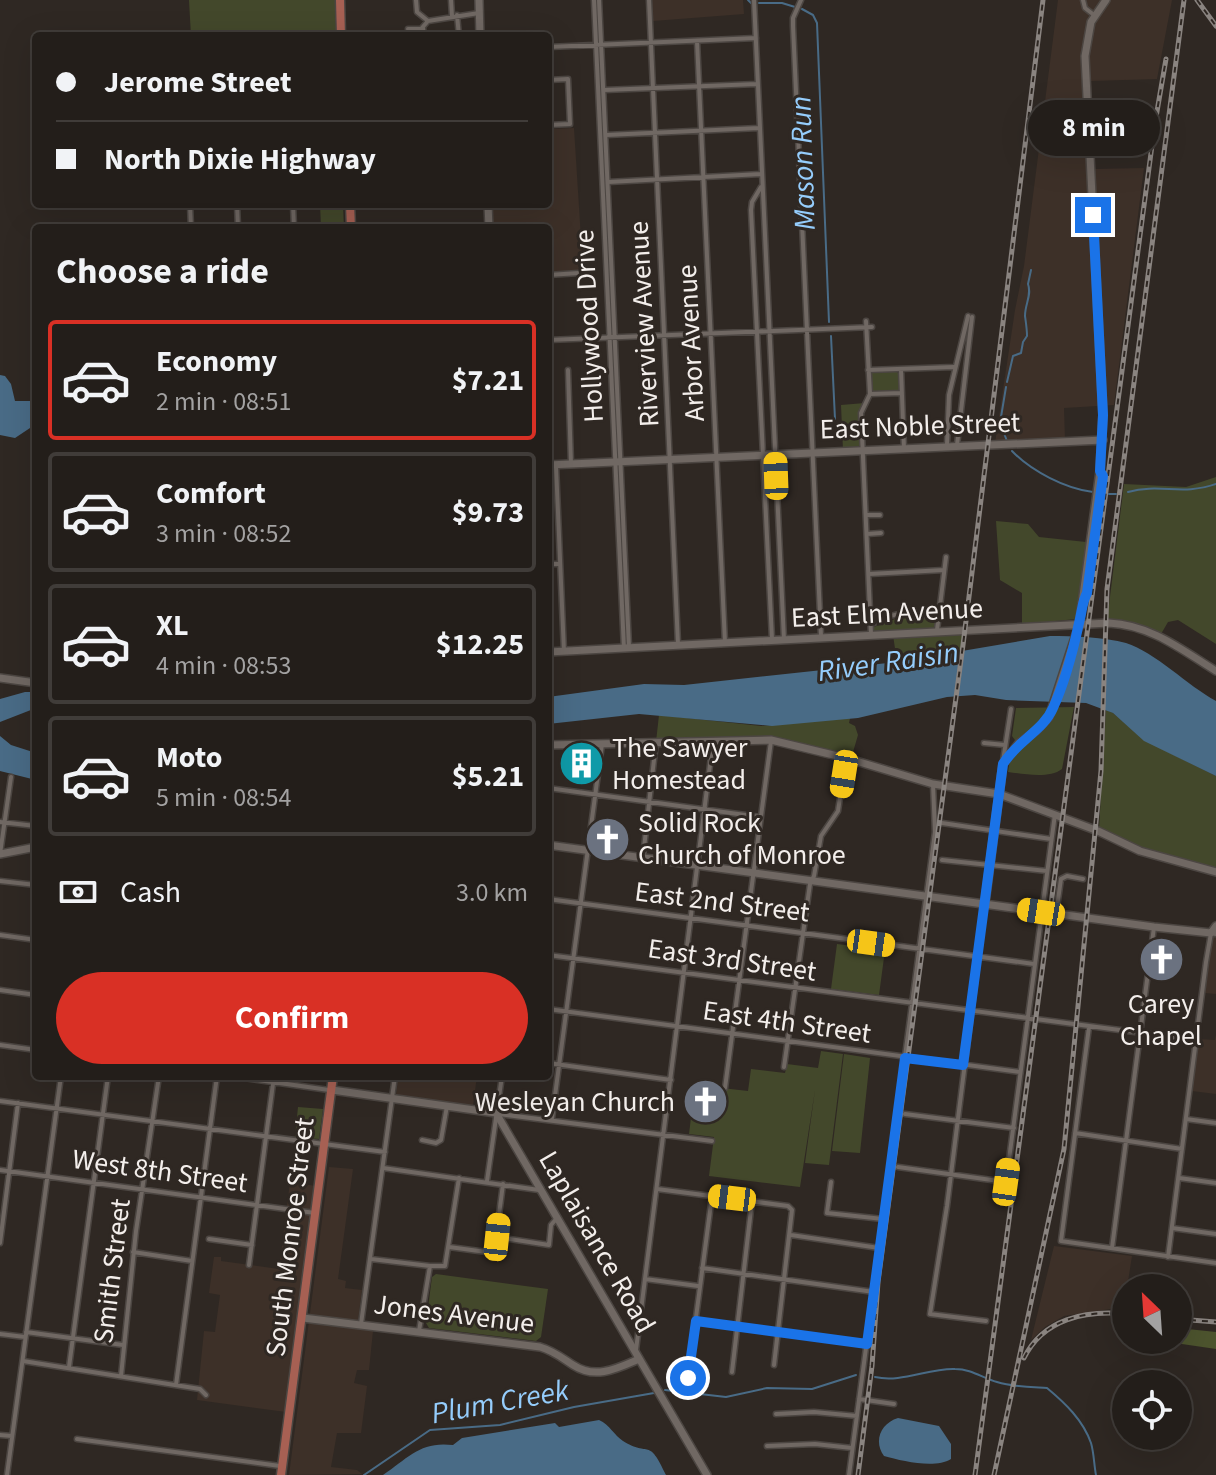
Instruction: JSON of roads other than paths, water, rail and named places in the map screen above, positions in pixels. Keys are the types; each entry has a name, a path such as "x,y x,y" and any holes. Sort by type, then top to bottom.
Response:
{"main road":[{"path":"340,0 341,32"},
{"name":"South Monroe Street","path":"282,1471 333,1080"}],"street":[{"path":"416,0 417,12 428,21"},
{"path":"451,0 458,32"},
{"path":"479,0 480,32"},
{"name":"Hollywood Drive","path":"596,0 627,650"},
{"name":"Riverview Avenue","path":"649,0 678,646"},
{"path":"754,0 784,640"},
{"path":"801,0 793,18 821,638"},
{"path":"1083,0 1085,8 1094,15"},
{"path":"1003,764 1019,743 1049,717 1079,625 1083,600 1103,440 1085,56 1087,35 1094,15 1106,0"},
{"path":"424,32 428,21 479,13"},
{"path":"408,29 423,28"},
{"path":"552,47 756,38"},
{"name":"Arbor Avenue","path":"697,41 725,643"},
{"path":"552,80 568,79 570,124 552,125"},
{"path":"600,90 757,84"},
{"path":"603,135 759,128"},
{"path":"605,182 761,174"},
{"path":"762,185 752,202 772,640"},
{"path":"752,202 762,200"},
{"path":"754,272 765,271"},
{"path":"552,275 579,273"},
{"path":"947,448 948,405 955,366 970,319 956,447"},
{"path":"552,340 868,325 870,394 861,413 871,636"},
{"path":"868,370 955,366"},
{"path":"901,369 904,449"},
{"path":"568,370 571,464"},
{"path":"760,394 771,393"},
{"path":"870,394 902,393"},
{"name":"East Noble Street","path":"552,465 1103,440"},
{"path":"552,465 564,652"},
{"path":"866,515 880,515"},
{"path":"766,524 778,524"},
{"path":"867,534 881,533"},
{"path":"936,633 946,557"},
{"path":"552,564 560,564"},
{"path":"869,574 944,570"},
{"path":"769,586 781,586"},
{"path":"872,624 901,612 917,613 938,620"},
{"name":"East Elm Avenue","path":"552,652 1118,623 1143,628 1216,671"},
{"path":"0,678 32,682"},
{"path":"986,1321 930,1314 1011,709"},
{"path":"725,1088 771,740"},
{"path":"552,745 771,740 933,784 999,794 1055,814 1140,851 1216,872"},
{"path":"638,1356 713,741"},
{"path":"642,859 656,742"},
{"path":"552,1118 602,743"},
{"path":"984,743 1006,745"},
{"path":"784,1067 812,880 821,836 838,811 846,758"},
{"path":"11,777 0,854 32,848"},
{"path":"849,1475 935,826 933,784"},
{"path":"552,788 760,817"},
{"path":"898,1167 1006,1182 1055,814"},
{"path":"3,823 32,826"},
{"path":"942,823 1051,839"},
{"path":"552,846 1213,934"},
{"path":"942,860 1047,871"},
{"path":"1056,914 1061,879 1067,876 1083,879"},
{"path":"0,881 32,885"},
{"name":"East 2nd Street","path":"552,900 1034,964"},
{"path":"1168,1257 1196,1040 1216,926"},
{"path":"1112,1248 1154,927"},
{"path":"0,935 32,939"},
{"name":"East 3rd Street","path":"552,956 1196,1040"},
{"path":"0,990 32,994"},
{"name":"East 4th Street","path":"552,1009 1020,1072"},
{"path":"1089,1027 1061,1241 1216,1263"},
{"path":"0,1045 32,1049"},
{"path":"552,1063 671,1080"},
{"path":"7,1475 61,1080"},
{"path":"69,1367 107,1080"},
{"name":"Smith Street","path":"121,1376 133,1252 158,1080"},
{"path":"176,1385 216,1080"},
{"path":"249,1265 274,1080"},
{"path":"279,1080 392,1099 712,1141"},
{"path":"361,1324 394,1080"},
{"path":"487,1181 501,1080"},
{"path":"0,1101 385,1152"},
{"path":"0,1243 18,1103"},
{"path":"422,1140 436,1143 441,1140 447,1106"},
{"name":"Laplaisance Road","path":"496,1113 707,1475"},
{"path":"905,1114 1014,1128"},
{"path":"1186,1119 1216,1123"},
{"path":"1075,1133 1182,1149"},
{"path":"383,1168 541,1190"},
{"name":"West 8th Street","path":"0,1170 315,1213"},
{"path":"371,1259 445,1266 459,1178"},
{"path":"1179,1178 1216,1183"},
{"path":"831,1182 827,1213 883,1219"},
{"path":"449,1247 494,1253 503,1184"},
{"path":"657,1189 788,1206 792,1210 774,1365"},
{"path":"688,1378 712,1196"},
{"path":"732,1372 752,1201"},
{"path":"497,1237 549,1245 551,1225 557,1218"},
{"path":"1172,1228 1216,1234"},
{"path":"790,1235 879,1248"},
{"path":"209,1239 252,1245"},
{"path":"133,1252 192,1261"},
{"path":"419,1332 430,1266"},
{"path":"702,1268 874,1292"},
{"path":"645,1279 699,1286"},
{"name":"Jones Avenue","path":"303,1318 546,1349 581,1370 594,1373 608,1371 638,1356"},
{"path":"696,1321 867,1344"},
{"path":"0,1334 74,1337 123,1345"},
{"path":"23,1361 200,1389 206,1395"},
{"path":"859,1399 894,1404"},
{"path":"776,1414 814,1412 857,1416"},
{"path":"0,1435 12,1436"},
{"path":"77,1439 282,1471"},
{"path":"767,1446 815,1444 852,1448"}],"water":[{"path":"0,375 11,384 15,401 32,401 32,427 15,438 0,435"},
{"path":"1050,636 1099,638 1126,643 1148,654 1216,701 1216,776 1144,741 1113,713 1086,703 1006,700 975,695 947,697 858,718 772,726 639,714 552,724 552,696 644,684 684,685 897,662"},
{"path":"32,692 32,710 0,722 0,699"},
{"path":"0,736 11,745 32,752 32,779 0,771"},
{"path":"898,1418 939,1426 951,1444 951,1459 928,1464 884,1456 879,1444 880,1433 887,1424"},
{"path":"599,1420 623,1441 652,1452 666,1475 383,1475 432,1445 453,1445 462,1438 555,1423 559,1427"}],"waterway":[{"name":"Mason Run","path":"748,0 751,3"},
{"name":"Mason Run","path":"759,3 782,3 795,7"},
{"name":"Mason Run","path":"802,9 813,15 817,23 829,322"},
{"path":"1007,382 1013,356 1021,353 1027,336 1025,316 1031,270"},
{"name":"Mason Run","path":"831,336 835,419"},
{"path":"1006,387 1000,423 1007,441"},
{"name":"Mason Run","path":"1012,451 1050,478 1093,492"},
{"name":"Mason Run","path":"1128,492 1192,489 1216,484"},
{"name":"Mason Run","path":"1109,494 1116,494"},
{"name":"Plum Creek","path":"875,1377 895,1378 955,1369 967,1370 1003,1384 1047,1388 1067,1406 1083,1427 1091,1443 1096,1475"},
{"name":"Plum Creek","path":"665,1390 726,1397 767,1388 812,1389 856,1375"},
{"name":"Plum Creek","path":"364,1475 430,1430 500,1425 574,1407 654,1393"}],"railway":[{"path":"858,1475 872,1366 878,1282 963,645 1043,0"},
{"path":"994,1475 1064,1149 1101,771 1107,589 1184,0"},
{"path":"1197,0 1216,26"},
{"path":"975,1475 1166,59"},
{"path":"1024,1358 1042,1334 1054,1326 1081,1316 1112,1313"},
{"path":"1192,1320 1216,1322"}],"place":[{"name":"The Sawyer Homestead","path":"581,764"},
{"name":"Solid Rock Church of Monroe","path":"607,839"},
{"name":"Carey Chapel","path":"1161,960"},
{"name":"Wesleyan Church","path":"706,1102"}],"water label":[{"name":"River Raisin","path":"888,662"}]}
